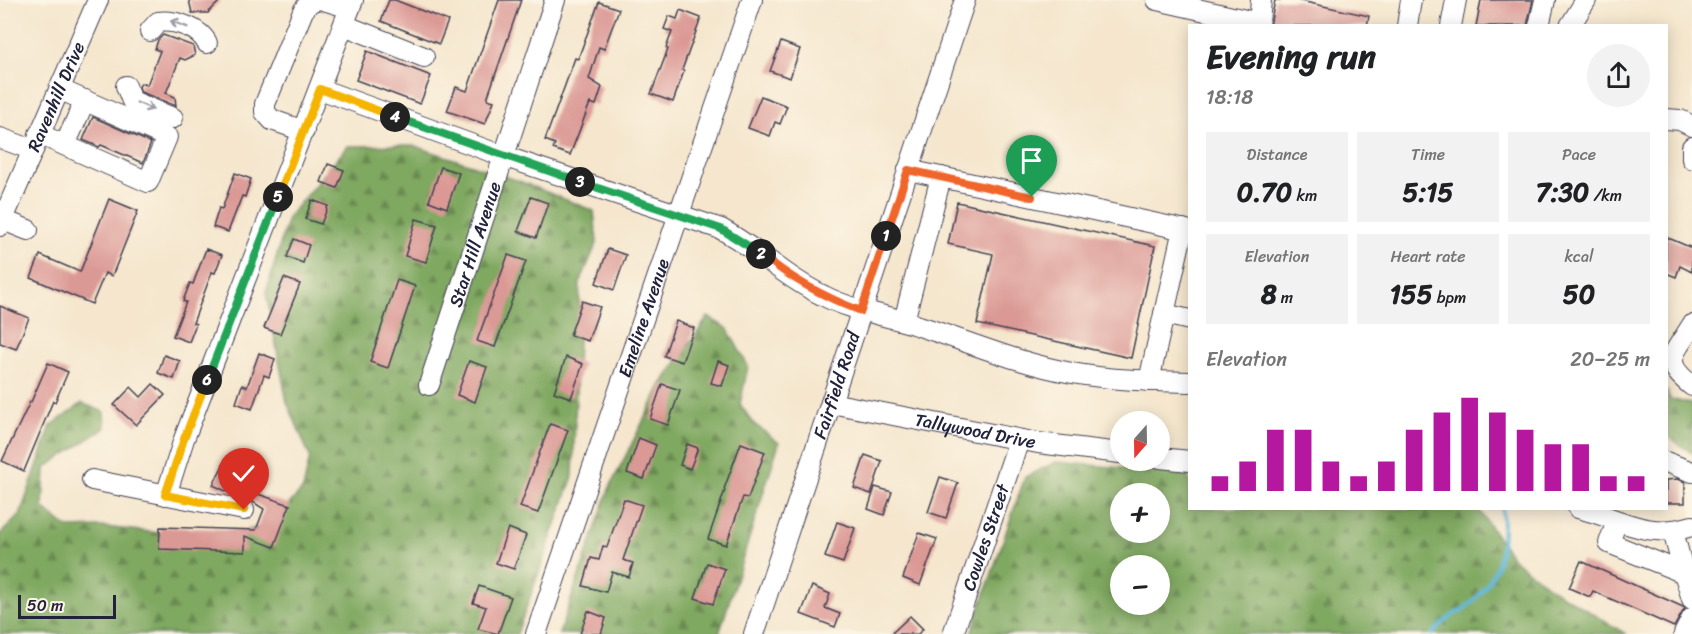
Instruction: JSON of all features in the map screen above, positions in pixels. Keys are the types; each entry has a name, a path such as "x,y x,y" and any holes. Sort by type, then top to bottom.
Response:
{"street":[{"name":"Ravenhill Drive","path":"1,223 98,0"},
{"path":"304,131 272,120 265,112 265,104 303,11 310,2 316,0"},
{"path":"323,0 349,11 424,57"},
{"name":"Star Hill Avenue","path":"429,385 555,0"},
{"name":"Emeline Avenue","path":"536,634 752,0"},
{"name":"Fairfield Road","path":"754,634 965,0"},
{"path":"1157,0 1258,24 1261,0"},
{"path":"1451,24 1456,0"},
{"path":"1539,24 1545,0"},
{"path":"1571,24 1586,0"},
{"path":"1404,1 1407,24"},
{"path":"165,495 184,439 349,11"},
{"path":"150,31 158,22 172,20 204,36 207,43"},
{"path":"126,86 132,100 173,118"},
{"path":"0,138 65,145 148,182 167,136 59,89"},
{"path":"320,89 503,156 721,229 752,247 802,285 826,298 861,311 904,321 1022,360 1071,373 1123,380 1188,382"},
{"path":"65,145 85,100"},
{"path":"1668,119 1680,120 1692,126"},
{"path":"1692,147 1692,159"},
{"path":"908,170 1186,230 1149,381"},
{"path":"904,321 942,177"},
{"path":"1,223 28,230"},
{"path":"1164,314 1188,320"},
{"path":"1692,325 1674,355 1672,363 1677,374 1692,386"},
{"path":"1668,338 1674,355"},
{"name":"Tallywood Drive","path":"831,403 1019,440 1110,452"},
{"name":"Cowles Street","path":"953,634 1019,440"},
{"path":"1170,459 1188,461"},
{"path":"1668,463 1692,473"},
{"path":"1668,475 1692,473"},
{"path":"92,480 244,510"},
{"path":"1585,510 1637,529 1655,531 1682,529 1684,573 1692,599"},
{"path":"1617,521 1609,543 1684,573"},
{"path":"1684,634 1692,618"}],"green space":[{"path":"412,145 519,181 594,211 597,242 580,283 573,476 517,634 0,634 0,534 20,515 51,426 82,403 104,412 105,428 45,468 43,508 68,528 104,527 214,539 271,524 303,489 310,457 287,402 266,293 288,217 348,146"},
{"path":"708,317 727,328 748,366 740,404 753,423 779,443 719,634 559,634 609,489 662,384"},
{"path":"1668,393 1670,399 1692,404 1692,453 1668,437"},
{"path":"1056,462 1110,467 1110,471 1188,474 1188,510 1479,510 1513,559 1552,589 1626,634 971,634 1025,477"}],"building":[{"path":"189,0 221,0 208,13 192,13"},
{"path":"389,0 395,0 448,21 439,44 381,21"},
{"path":"499,0 521,0 487,99 494,101 485,124 447,111 456,87 467,91"},
{"path":"1275,0 1296,0 1369,16 1367,24 1270,24"},
{"path":"1481,0 1533,0 1527,24 1476,24"},
{"path":"599,2 619,9 604,49 599,47 589,79 602,87 596,105 590,103 570,155 553,149 555,144 545,140 575,58 578,59"},
{"path":"680,10 701,18 673,102 651,94 672,32 664,29 669,16 677,19"},
{"path":"163,35 193,46 195,55 185,60 180,58 166,93 175,97 176,106 141,92 139,87 141,83 147,85 160,51 155,49 158,40"},
{"path":"781,42 800,49 790,78 770,71"},
{"path":"367,51 431,76 420,104 356,80"},
{"path":"761,96 787,106 780,124 775,122 770,136 748,128"},
{"path":"93,117 151,143 143,163 83,140"},
{"path":"328,164 344,170 337,188 321,182"},
{"path":"441,167 459,173 447,208 429,201"},
{"path":"235,173 251,179 228,232 213,227"},
{"path":"531,197 548,203 536,238 518,231"},
{"path":"109,199 138,211 112,276 105,273 92,304 31,278 40,255 80,272"},
{"path":"312,200 328,206 321,224 305,219"},
{"path":"957,202 1155,246 1131,358 977,324 993,254 948,244"},
{"path":"416,219 437,225 426,262 405,256"},
{"path":"1668,238 1692,248 1692,272 1680,266 1676,277 1668,274"},
{"path":"294,239 309,245 303,263 287,257"},
{"path":"206,249 222,255 215,273 212,272 193,323 196,324 189,342 173,336 186,302 183,301 190,283 193,284"},
{"path":"608,249 626,255 614,290 596,283"},
{"path":"508,255 526,261 495,347 477,341"},
{"path":"284,278 300,284 280,334 264,328"},
{"path":"397,280 415,286 388,368 370,362"},
{"path":"582,301 600,307 588,341 570,335"},
{"path":"0,306 29,318 16,349 0,343"},
{"path":"676,321 694,328 682,362 664,356"},
{"path":"259,353 275,359 269,377 264,375 252,409 236,403 242,385 247,387"},
{"path":"164,355 180,361 174,379 158,373"},
{"path":"566,357 583,364 571,398 554,392"},
{"path":"469,361 487,367 475,402 457,395"},
{"path":"718,361 729,365 722,386 711,383"},
{"path":"48,363 68,372 55,402 53,401 24,471 2,461"},
{"path":"153,384 165,395 136,425 114,405 131,387 141,397"},
{"path":"662,384 680,390 668,425 650,419"},
{"path":"550,424 568,430 538,513 520,507"},
{"path":"639,438 656,445 644,479 627,473"},
{"path":"741,443 765,452 748,498 743,497 726,545 708,539"},
{"path":"687,444 698,448 690,469 680,465"},
{"path":"865,455 882,461 871,494 854,488"},
{"path":"223,465 263,484 258,494 290,505 274,547 245,536 245,552 159,549 160,527 256,530 264,509 247,498 238,497 213,485"},
{"path":"940,477 958,483 946,518 928,512"},
{"path":"1678,479 1685,482 1685,503 1668,503 1668,480"},
{"path":"875,487 892,492 884,515 868,509"},
{"path":"624,499 642,505 623,560 633,563 629,577 612,572 606,592 583,586 591,558 599,560 603,546 607,547"},
{"path":"837,522 855,528 843,563 825,557"},
{"path":"508,528 526,535 514,569 496,563"},
{"path":"919,533 937,539 920,585 903,578"},
{"path":"1581,561 1685,608 1674,627 1593,591 1590,597 1569,588"},
{"path":"707,563 725,569 713,604 695,598"},
{"path":"479,586 511,597 498,634 478,629 486,607 473,603"},
{"path":"812,586 830,594 825,608 840,614 835,627 801,614"},
{"path":"588,611 606,618 601,634 580,634"},
{"path":"910,616 923,629 918,634 891,634"}],"waterway":[{"path":"1432,634 1476,598 1492,576 1501,551 1502,510"}],"route":[{"path":"244,510 165,495 184,439 320,89 503,156 721,229 752,247 802,285 826,298 861,311 908,170 1032,197"}]}
